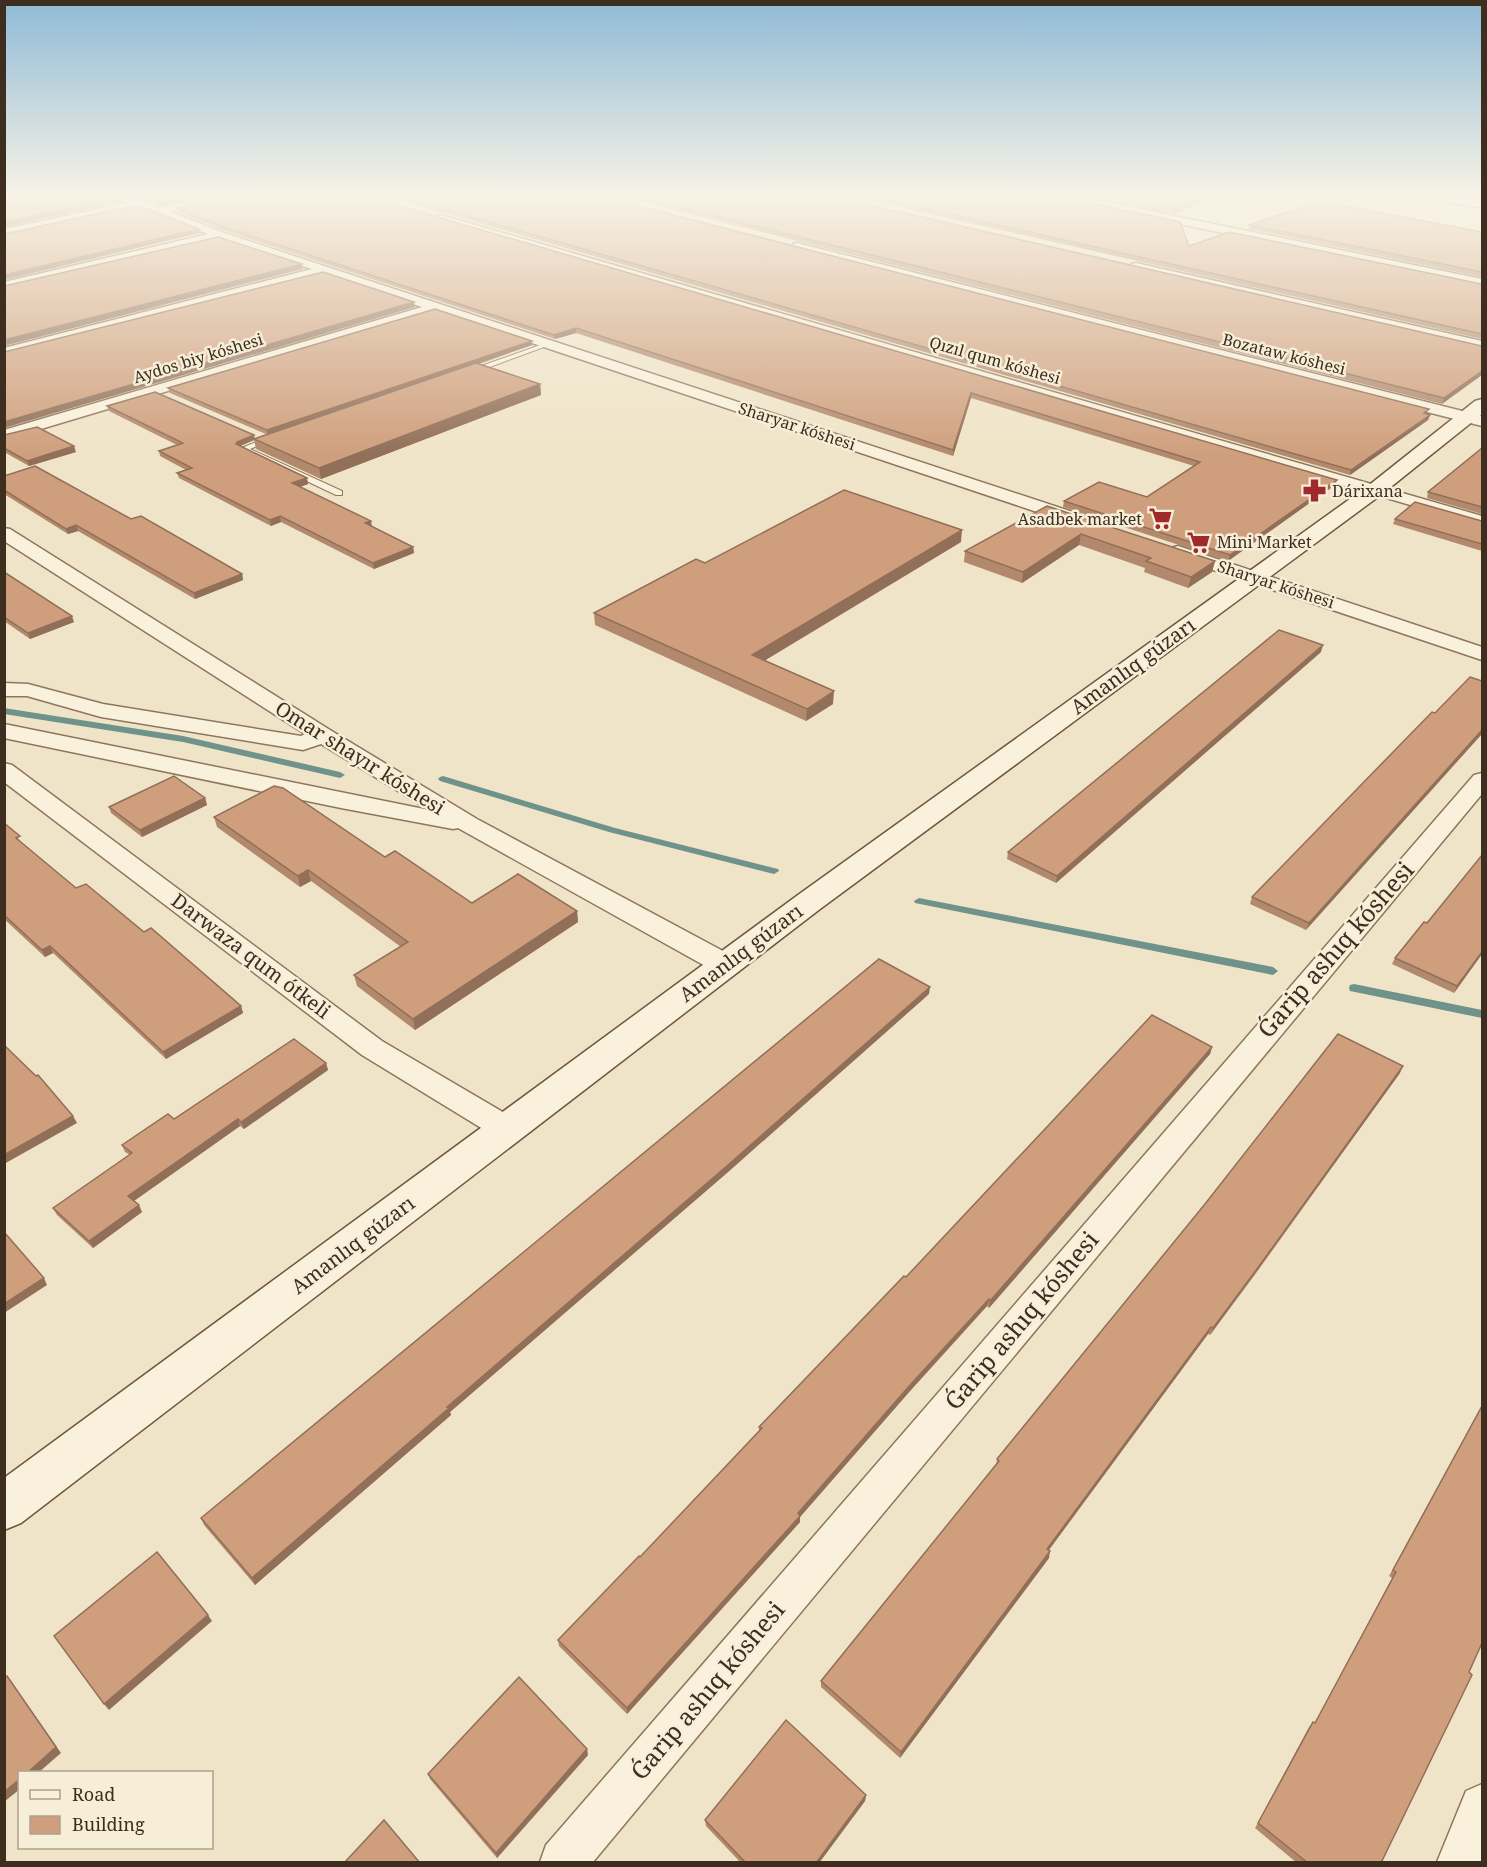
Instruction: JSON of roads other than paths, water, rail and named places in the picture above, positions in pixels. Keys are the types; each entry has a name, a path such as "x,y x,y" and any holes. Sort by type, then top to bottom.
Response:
{"street":[{"path":"4,286 25,281"},
{"path":"4,352 281,281"},
{"name":"Sharyar kóshesi","path":"357,281 1090,523"},
{"name":"Qızıl qum kóshesi","path":"658,281 1482,521"},
{"name":"Bozataw kóshesi","path":"936,281 1477,414"},
{"path":"1200,281 1482,345"},
{"name":"Aydos biy kóshesi","path":"4,435 157,393 435,307"},
{"name":"Amanlıq gúzarı","path":"4,1507 726,965 1477,414"},
{"name":"Omar shayır kóshesi","path":"4,533 322,735 468,824 726,965"},
{"name":"Sharyar kóshesi","path":"1158,546 1482,654"},
{"path":"4,689 28,690 101,710 303,743 322,735"},
{"path":"4,731 120,752 367,807 468,824"},
{"name":"Darwaza qum ótkeli","path":"4,770 372,1048 507,1129"},
{"name":"Ǵarip ashıq kóshesi","path":"563,1863 1482,780"},
{"path":"1460,1863 1482,1807"}],"lane":[{"path":"458,375 548,344"},
{"path":"256,436 267,441"},
{"path":"278,437 243,449 339,493"}],"waterway":[{"path":"4,711 183,739 340,775"},
{"path":"443,779 612,830 774,871"},
{"path":"919,901 1273,971"},
{"path":"1354,988 1482,1014"}],"place":[{"name":"Dárixana","path":"1314,491"},
{"name":"Asadbek market","path":"1160,519"},
{"name":"Mini Market","path":"1199,542"}]}
